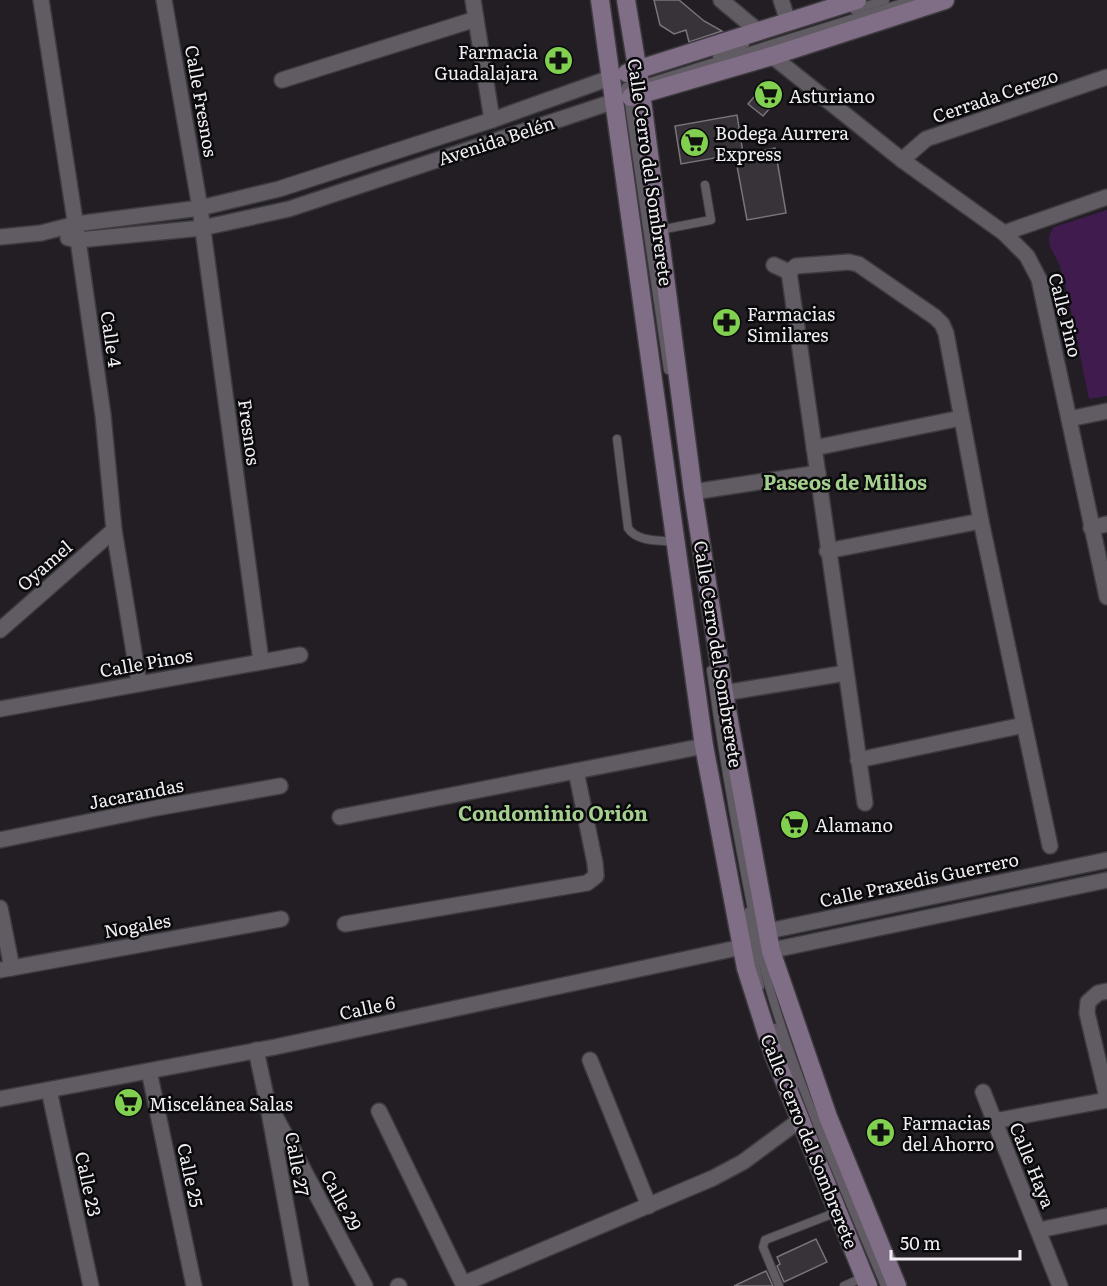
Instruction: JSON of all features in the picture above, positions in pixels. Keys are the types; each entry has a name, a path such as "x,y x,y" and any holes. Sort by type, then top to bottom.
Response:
{"main road":[{"name":"Calle Cerro del Sombrerete","path":"600,0 610,78 631,89"},
{"name":"Calle Cerro del Sombrerete","path":"626,0 631,89 674,542 704,746 754,944 897,1286"},
{"name":"Avenida Belén","path":"631,89 758,31 857,0"},
{"name":"Avenida Belén","path":"610,78 631,89 772,56 945,0"},
{"name":"Calle Cerro del Sombrerete","path":"631,89 658,230 693,492 724,693 754,944 773,1053 837,1212 870,1283"}],"street":[{"name":"Calle 4","path":"41,0 103,415 114,530 139,683"},
{"name":"Calle Fresnos","path":"164,0 200,208"},
{"path":"473,0 492,120"},
{"path":"721,0 758,31"},
{"path":"781,0 788,21"},
{"path":"282,80 476,19"},
{"name":"Calle Pino","path":"772,56 902,160 1004,232 1027,256 1040,279 1107,597"},
{"name":"Cerrada Cerezo","path":"902,160 926,139 1107,76"},
{"name":"Avenida Belén","path":"0,237 40,233 76,224 200,208 279,189 492,120 610,78"},
{"name":"Avenida Belén","path":"40,233 78,240 202,228 289,209 631,89"},
{"path":"1004,232 1107,197"},
{"name":"Fresnos","path":"200,208 261,662"},
{"path":"789,272 796,266 849,262 858,264 942,324 946,333 981,521 1050,846"},
{"path":"774,265 789,272"},
{"path":"789,272 827,551 865,803"},
{"path":"1069,419 1107,411"},
{"path":"814,448 961,418"},
{"path":"693,492 818,473"},
{"path":"827,551 981,521"},
{"path":"1091,528 1107,524"},
{"name":"Oyamel","path":"0,630 114,530"},
{"name":"Calle Pinos","path":"0,710 300,655"},
{"path":"724,693 846,673"},
{"path":"858,760 1024,725"},
{"path":"340,817 704,746"},
{"path":"345,924 587,883 596,876 595,863 576,771"},
{"name":"Jacarandas","path":"0,840 156,808 280,786"},
{"name":"Calle Praxedis Guerrero","path":"754,944 1107,860"},
{"path":"754,944 1107,880"},
{"path":"0,908 6,969"},
{"name":"Nogales","path":"6,969 281,919"},
{"name":"Calle 6","path":"0,1100 256,1050 754,944"},
{"path":"994,1121 1107,1098 1087,1013 1088,1002 1098,993 1107,991"},
{"name":"Calle 27","path":"256,1050 301,1286"},
{"path":"590,1060 649,1206"},
{"name":"Calle 25","path":"149,1071 194,1286"},
{"name":"Calle 23","path":"49,1090 91,1286"},
{"name":"Calle Haya","path":"983,1092 1060,1286"},
{"name":"Calle 29","path":"267,1101 365,1286"},
{"path":"379,1111 463,1284 713,1178 743,1162 800,1120"},
{"path":"1039,1230 1107,1216"}],"lane":[{"path":"631,89 742,45 885,0"},
{"path":"631,89 912,0"},
{"path":"631,89 711,745 732,855 739,866 761,987 870,1283 844,1286"},
{"path":"658,230 711,220 705,185"},
{"path":"617,439 628,528 632,534 641,538 674,542"},
{"path":"754,944 790,1050 821,1131 885,1286"},
{"path":"779,1286 763,1247 765,1240 837,1212"}],"shaded area":[{"path":"1107,210 1107,396 1089,399 1073,318 1059,264 1049,244 1049,238 1054,227"}],"building":[{"path":"654,0 679,0 704,21 722,31 689,42 686,30 674,34 660,25"},
{"path":"767,82 782,94 763,116 748,104"},
{"path":"737,115 743,153 681,164 675,126"},
{"path":"775,148 786,213 747,220 735,155"},
{"path":"816,1239 827,1262 784,1282 777,1266 780,1264 777,1257"},
{"path":"766,1271 773,1286 734,1286"}],"place":[{"name":"Farmacia Guadalajara","path":"559,61"},
{"name":"Asturiano","path":"768,95"},
{"name":"Bodega Aurrera Express","path":"694,142"},
{"name":"Farmacias Similares","path":"726,323"},
{"name":"Alamano","path":"794,824"},
{"name":"Miscelánea Salas","path":"128,1103"},
{"name":"Farmacias del Ahorro","path":"881,1132"}],"district":[{"name":"Paseos de Milios","path":"845,481"},
{"name":"Condominio Orión","path":"553,812"}]}
